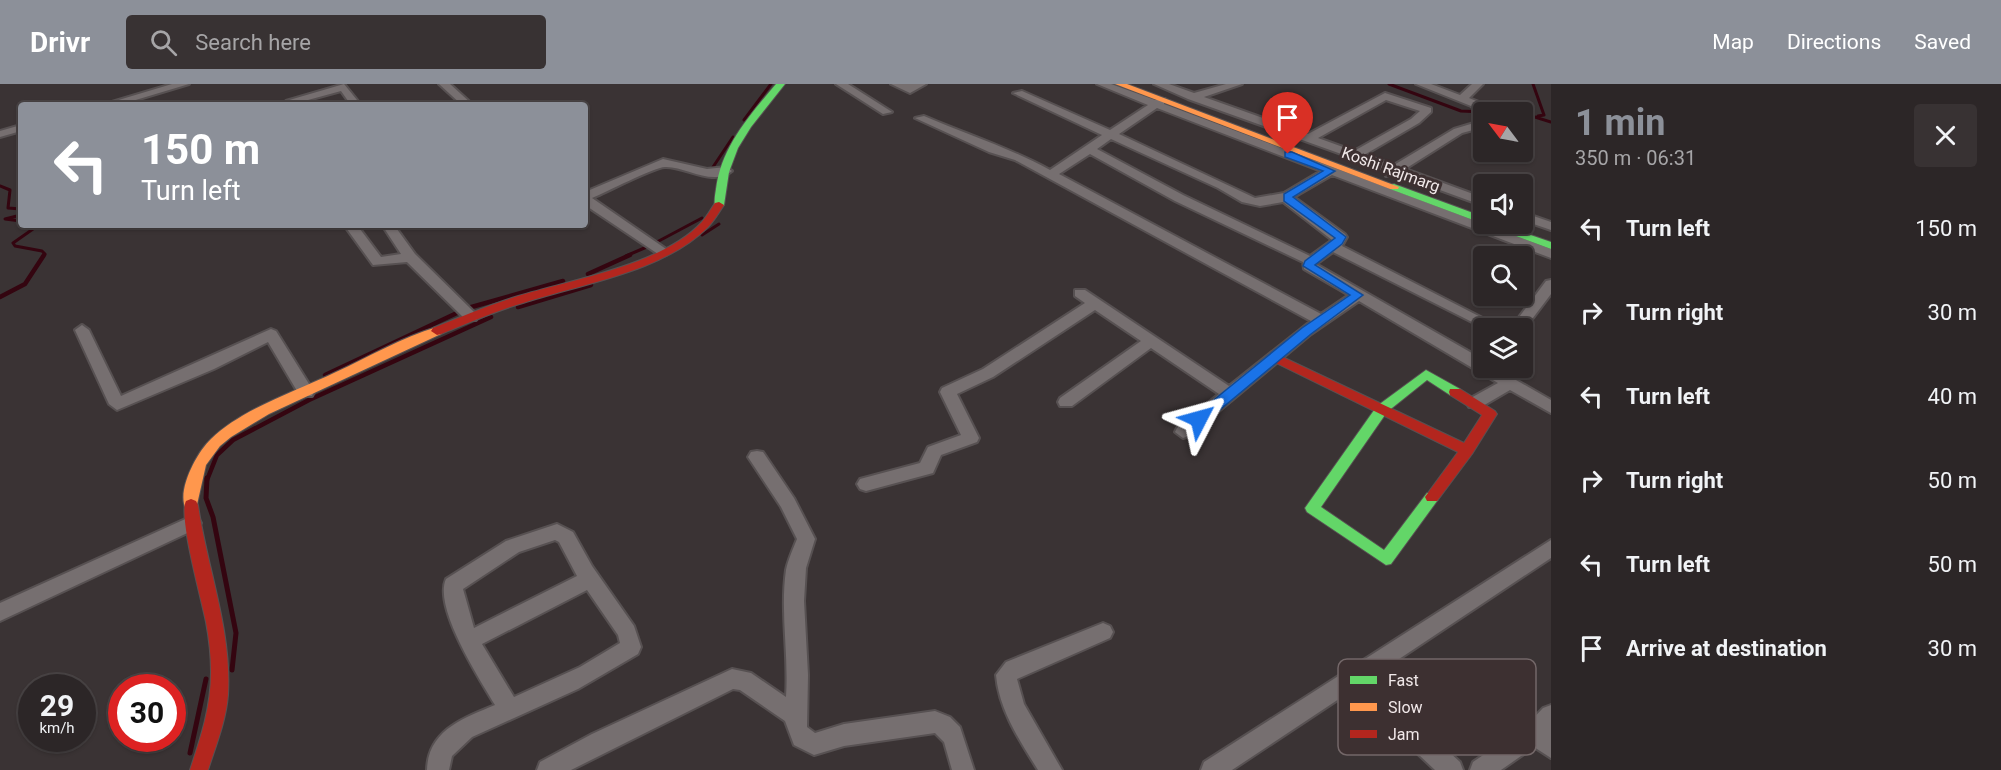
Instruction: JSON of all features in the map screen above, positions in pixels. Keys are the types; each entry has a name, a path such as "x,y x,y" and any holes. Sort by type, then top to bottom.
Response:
{"street":[{"path":"118,102 184,84"},
{"path":"444,84 465,102"},
{"path":"199,770 219,695 217,645 192,523 192,497 199,463 210,449 226,435 247,422 306,392 471,317 536,295 618,273 661,252 713,218 720,208 727,163 760,106 781,84"},
{"path":"841,84 887,112"},
{"path":"896,84 910,90 921,84"},
{"path":"1102,84 1166,99 1330,171 1383,179 1473,199"},
{"name":"Koshi Rajmarg","path":"1119,84 1383,179 1473,208"},
{"name":"Koshi Rajmarg","path":"1138,84 1166,99"},
{"path":"1159,84 1166,99"},
{"path":"1050,175 1166,99 1192,97 1237,84"},
{"path":"1421,84 1473,105"},
{"path":"1462,99 1478,84"},
{"path":"295,99 344,87 354,102"},
{"path":"1018,93 1222,186 1252,202 1265,204 1288,196 1330,171"},
{"path":"1310,138 1385,96 1427,110 1415,121 1355,155"},
{"path":"1192,97 1355,155 1383,179 1551,254"},
{"path":"920,118 993,150 1019,158 1321,320"},
{"path":"1383,179 1458,131 1473,126"},
{"path":"0,134 18,129"},
{"path":"1088,148 1179,198 1311,261"},
{"path":"588,197 663,163 707,173 726,171"},
{"name":"Koshi Rajmarg","path":"1383,179 1473,216"},
{"path":"1288,196 1289,201 1338,234 1340,239 1311,261 1308,264 1311,268 1473,362"},
{"path":"588,200 661,252"},
{"path":"1533,220 1551,226"},
{"path":"352,228 378,262 410,257"},
{"path":"390,228 410,257 471,317"},
{"path":"1533,230 1551,237"},
{"path":"1518,234 1551,246"},
{"path":"1332,246 1475,318"},
{"path":"1526,318 1549,289"},
{"path":"1080,293 1230,394"},
{"path":"1183,432 1321,320 1358,295"},
{"path":"866,484 927,468 934,451 971,438 948,392 988,373 1094,304"},
{"path":"82,330 117,404 209,365 271,334 306,392"},
{"path":"1066,402 1150,341"},
{"path":"1274,357 1467,450"},
{"path":"1426,374 1491,414 1386,559 1312,508 1382,409 1426,374"},
{"path":"1502,378 1551,406"},
{"path":"1475,403 1511,383"},
{"path":"757,457 788,502 806,539 796,568 794,601 798,675 795,730 801,739 814,744 844,735 935,722 953,732 963,770"},
{"path":"0,612 192,523"},
{"path":"438,770 438,762 444,747 460,733 510,710 594,670 631,647 627,632 590,579 566,537 557,532 543,534 513,546 453,585 455,602 471,640 510,710"},
{"path":"1381,659 1551,548"},
{"path":"471,640 590,579"},
{"path":"1051,770 1027,733 1010,696 1006,675 1013,669 1103,632"},
{"path":"548,770 600,742 732,679 744,680 795,716"},
{"path":"1212,770 1338,687"},
{"path":"1542,740 1551,715"},
{"path":"1436,755 1452,770"},
{"path":"1481,770 1512,755"}],"waterway":[{"path":"744,120 771,84"},
{"path":"1389,84 1461,111 1473,112"},
{"path":"1533,84 1544,115 1538,116"},
{"path":"1533,116 1551,122"},
{"path":"711,170 733,137"},
{"path":"0,186 10,190 8,208 18,209"},
{"path":"18,216 5,219 18,221"},
{"path":"655,243 702,218"},
{"path":"702,235 719,224"},
{"path":"32,228 33,229 13,243 15,246 42,251 44,255"},
{"path":"626,256 649,246"},
{"path":"0,297 25,284 44,255"},
{"path":"588,274 630,255"},
{"path":"468,308 563,281"},
{"path":"518,307 591,285"},
{"path":"325,375 459,312"},
{"path":"207,480 217,455 233,440 309,400 491,317"},
{"path":"207,478 206,498 213,517 236,633 232,670"},
{"path":"190,753 206,679"}],"traffic: fast":[{"path":"719,205 724,172 734,148 748,125 781,84"},
{"path":"1394,187 1473,217"},
{"path":"1518,234 1551,246"},
{"path":"1432,497 1386,559 1312,508 1382,409 1426,374 1455,392"}],"traffic: slow":[{"path":"1119,84 1394,187"},
{"path":"191,505 199,465 215,442 226,433 264,411 437,331"}],"traffic: jam":[{"path":"437,331 509,303 599,277 658,255 684,241 705,224 719,205"},
{"path":"1274,357 1467,450 1432,497"},
{"path":"1455,392 1490,414 1467,450"},
{"path":"191,505 198,552 214,623 220,671 216,714 199,770"}],"route":[{"path":"1199,419 1306,331 1358,295 1309,266 1309,263 1338,242 1340,237 1289,201 1288,196 1330,171 1288,154"}]}
